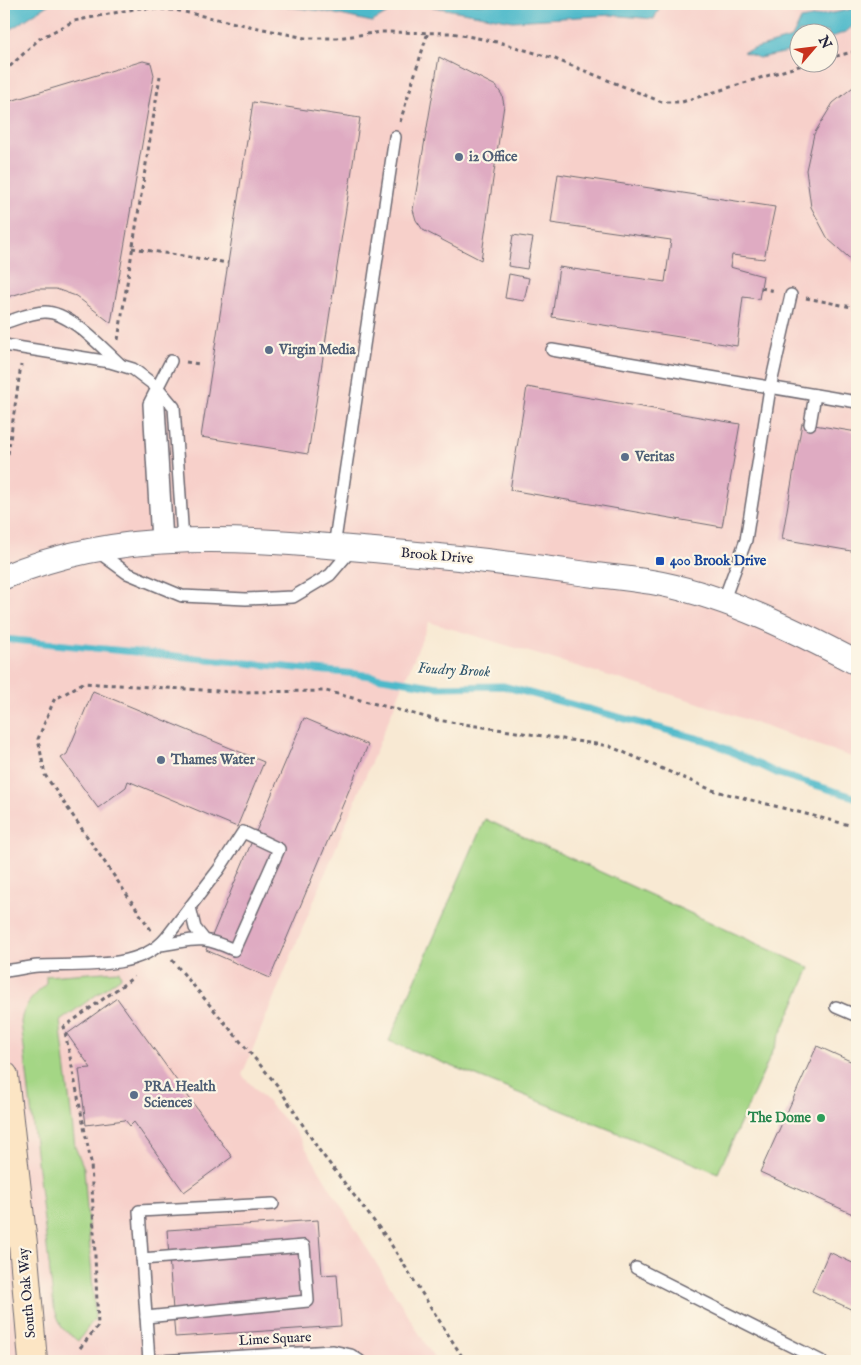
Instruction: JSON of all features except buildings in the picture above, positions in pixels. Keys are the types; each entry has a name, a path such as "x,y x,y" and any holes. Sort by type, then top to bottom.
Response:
{"street":[{"name":"Brook Drive","path":"4,577 63,555 169,540 206,539 486,560 662,584 723,602 777,623 857,663"},
{"name":"South Oak Way","path":"4,1076 23,1244 33,1361"}],"lane":[{"path":"96,550 127,573 182,596 246,599 293,597 330,575 343,548 395,137"},
{"path":"723,602 746,540 770,388 791,294"},
{"path":"4,323 34,313 53,312 78,327 122,366"},
{"path":"4,345 122,366 132,369 158,388 174,407 169,540"},
{"path":"552,350 857,402"},
{"path":"169,540 149,404 171,361"},
{"path":"810,424 815,395"},
{"path":"4,971 38,966 132,959 159,946 203,938 210,939 234,950 279,849 243,832 219,869 159,946"},
{"path":"190,908 195,928 203,938"},
{"path":"836,1007 857,1016"},
{"path":"148,1361 139,1211 273,1204"},
{"path":"142,1260 304,1246 308,1301 146,1317"},
{"path":"636,1268 822,1361"},
{"name":"Lime Square","path":"159,1361 231,1359 333,1351 351,1355 360,1361"}],"path":[{"path":"4,72 39,39 56,29 91,16 139,8 175,10 305,38 337,38 381,32 452,33 502,44 555,59 662,102 682,102 788,69"},
{"path":"395,137 428,32"},
{"path":"838,56 857,51"},
{"path":"123,344 117,339 131,273 132,248 139,222 146,162 160,76"},
{"path":"155,103 161,104"},
{"path":"146,162 151,163"},
{"path":"132,248 228,263"},
{"path":"8,454 24,348"},
{"path":"171,361 199,364"},
{"path":"854,432 857,418"},
{"path":"468,1361 463,1358 387,1238 319,1150 277,1085 159,946 45,775 38,739 54,700 83,683 236,692 326,691 437,720 608,746 712,790 857,827"},
{"path":"80,1348 98,1326 93,1201 91,1162 64,1027 135,977 132,959"}],"shaded area":[{"path":"4,4 857,4 857,759 696,702 429,622 242,1075 296,1132 436,1361 4,1361"}],"green space":[{"path":"485,819 810,968 718,1173 389,1041"},
{"path":"119,971 121,977 60,1021 75,1147 84,1168 95,1318 78,1341 62,1328 54,1308 21,1022 27,1005 46,985 46,976"}],"water":[{"path":"4,4 49,4 4,34"},
{"path":"266,4 661,4 654,19 610,15 513,21 428,6 400,6 372,22 322,11"},
{"path":"852,4 857,4 857,22 846,32 838,35 838,22 800,22 801,19 849,10"},
{"path":"788,39 788,52 759,58 743,52"}],"waterway":[{"name":"Foudry Brook","path":"4,639 357,674 438,687 503,686 711,742 779,774 857,798"}],"place":[{"name":"i2 Office","path":"459,157"},
{"name":"Virgin Media","path":"269,350"},
{"name":"Veritas","path":"625,457"},
{"name":"400 Brook Drive","path":"660,561"},
{"name":"Thames Water","path":"161,760"},
{"name":"PRA Health Sciences","path":"134,1095"},
{"name":"The Dome","path":"821,1118"}]}
